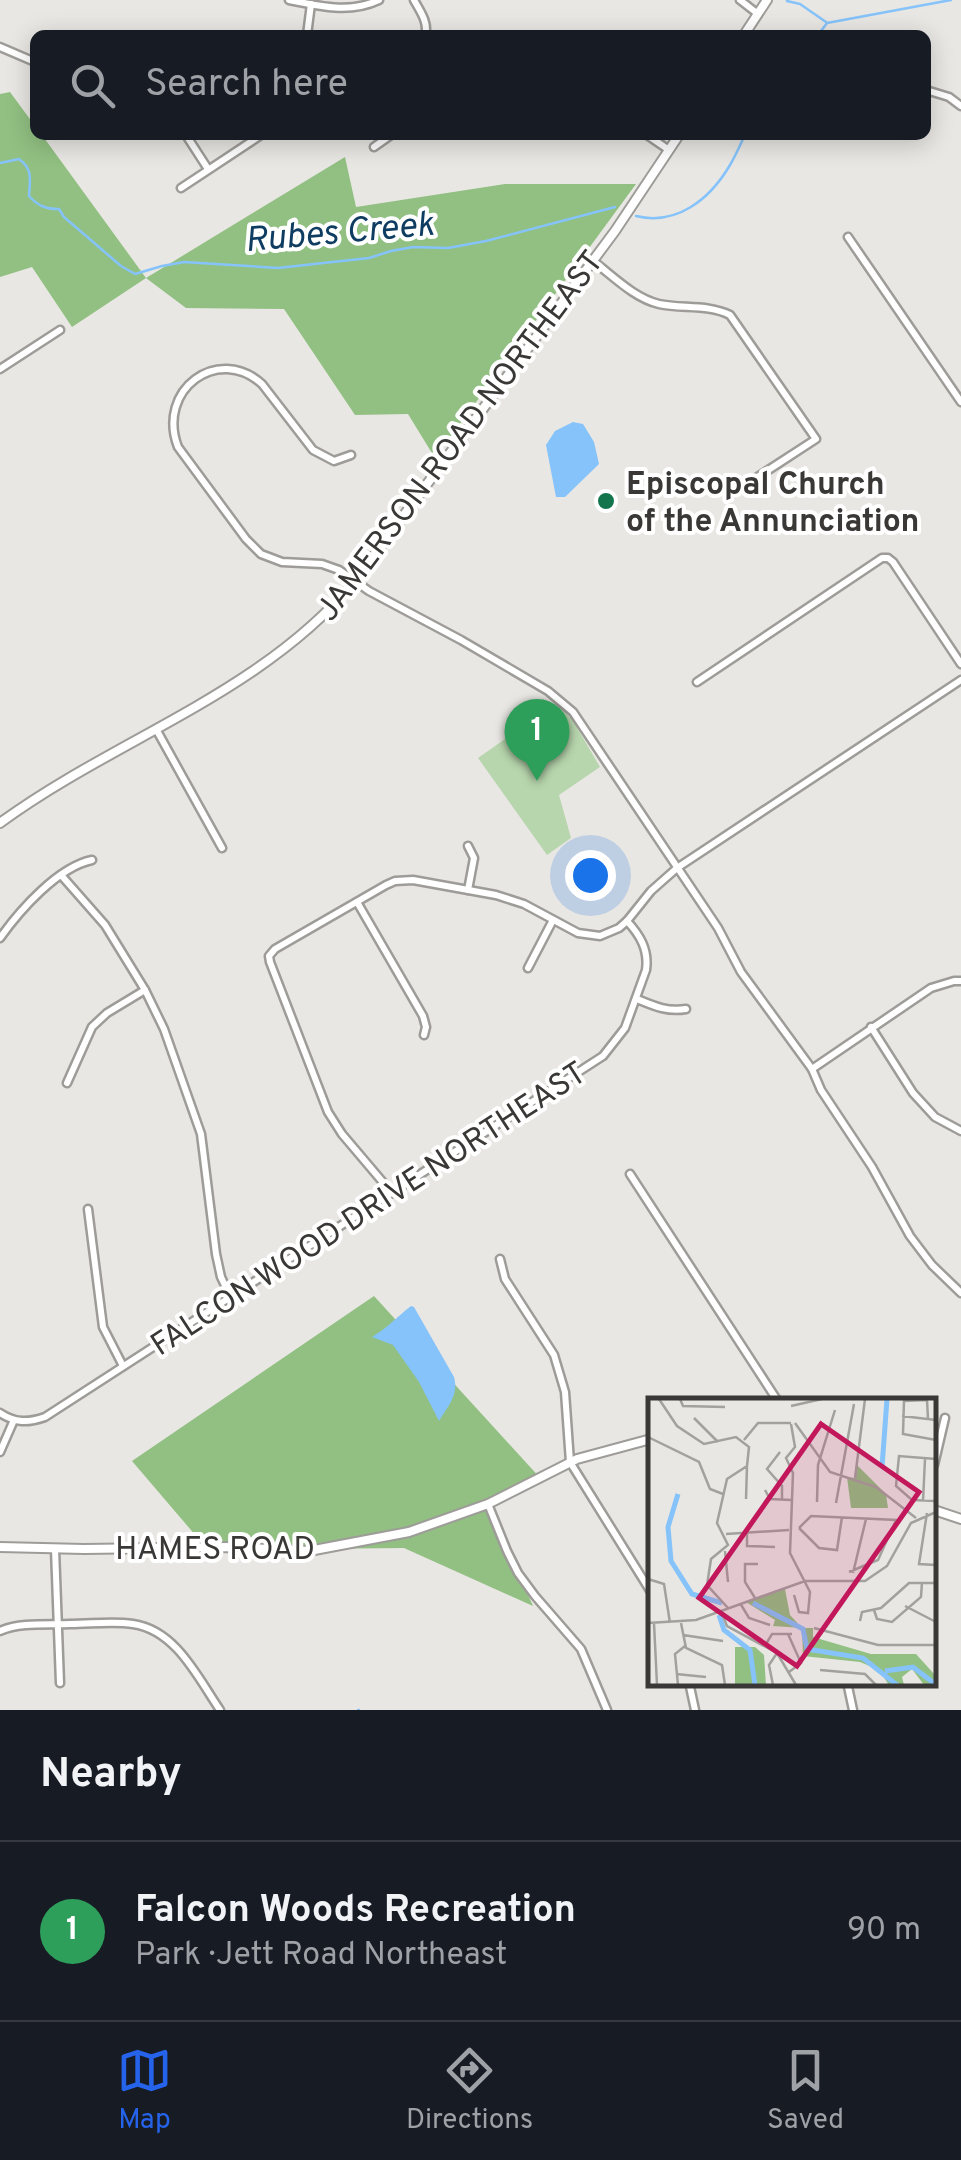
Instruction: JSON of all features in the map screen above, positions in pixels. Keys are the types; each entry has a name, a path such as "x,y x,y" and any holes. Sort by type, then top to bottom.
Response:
{"street":[{"path":"289,0 352,9 379,0"},
{"path":"414,0 426,30"},
{"path":"740,0 758,14"},
{"path":"747,30 767,0"},
{"path":"308,30 311,4"},
{"path":"0,47 30,60"},
{"path":"931,92 961,106"},
{"path":"189,140 208,169"},
{"path":"181,188 253,140"},
{"path":"374,147 384,140"},
{"path":"654,140 669,150"},
{"name":"JAMERSON ROAD NORTHEAST","path":"0,823 37,796 224,691 318,622 355,581 593,261 676,140"},
{"path":"848,236 961,402"},
{"path":"593,261 654,302 730,315 816,439 730,495"},
{"path":"0,369 60,330"},
{"path":"351,455 334,461 313,450 262,384 237,371 218,370 197,378 174,406 172,427 178,447 256,551 282,562 330,566 386,601 462,640 562,701 573,712 718,928 741,972 812,1069 910,1236 932,1266 961,1293"},
{"path":"698,682 882,558 894,562 961,664"},
{"path":"392,1193 328,1112 270,962 275,949 386,884 404,880 510,899 578,933 609,933 627,921 652,890 677,868 961,680"},
{"path":"156,729 222,848"},
{"path":"468,846 474,858 468,890"},
{"path":"0,938 29,903 61,875 72,866 92,860"},
{"path":"61,875 105,925 164,1029 202,1134 216,1254 230,1297"},
{"path":"357,902 424,1016 424,1036"},
{"path":"528,968 553,920"},
{"name":"FALCON WOOD DRIVE NORTHEAST","path":"14,1420 29,1422 44,1417 603,1056 625,1028 648,960 642,940 627,921"},
{"path":"812,1069 931,988 961,981"},
{"path":"67,1083 92,1027 144,990"},
{"path":"637,998 672,1011 686,1010"},
{"path":"871,1027 913,1093 935,1117 961,1131"},
{"path":"630,1174 776,1398"},
{"path":"88,1209 104,1327 123,1366"},
{"path":"500,1259 505,1278 554,1355 564,1392 570,1462 648,1587"},
{"path":"0,1412 14,1420 0,1452"},
{"path":"936,1456 944,1418"},
{"name":"HAMES ROAD","path":"0,1546 310,1551 408,1532 488,1504 570,1462 648,1439"},
{"path":"488,1504 518,1572 580,1649 607,1710"},
{"path":"936,1511 961,1520"},
{"path":"55,1549 60,1683"},
{"path":"0,1631 15,1626 132,1624 154,1630 179,1652 220,1710"},
{"path":"690,1685 695,1710"},
{"path":"847,1685 853,1710"}],"green space":[{"path":"10,92 30,119 30,140 46,140 146,278 72,327 32,267 0,277 0,94"},
{"path":"345,157 356,207 505,184 636,184 435,458 408,414 355,415 284,309 186,308 146,278"},
{"path":"555,704 572,719 600,767 559,795 571,838 547,855 478,758"},
{"path":"374,1296 542,1480 488,1507 533,1606 404,1548 208,1550 132,1461"}],"water":[{"path":"573,422 583,424 594,442 599,464 565,497 556,497 546,445 555,431"},
{"path":"411,1306 454,1377 454,1395 439,1421 419,1382 393,1345 372,1337"}],"waterway":[{"name":"Rubes Creek","path":"822,30 827,23 951,0"},
{"path":"787,1 800,4 826,22"},
{"name":"Rubes Creek","path":"636,216 665,217 691,207 713,189 742,140"},
{"name":"Rubes Creek","path":"0,163 19,159 29,171 32,199 42,206 59,209 121,266 135,274 184,262 278,268 369,258 413,247 448,248 615,207"}],"place":[{"name":"Episcopal Church of the Annunciation","path":"606,501"},
{"name":"Falcon Woods Recreation","path":"537,781"}]}
